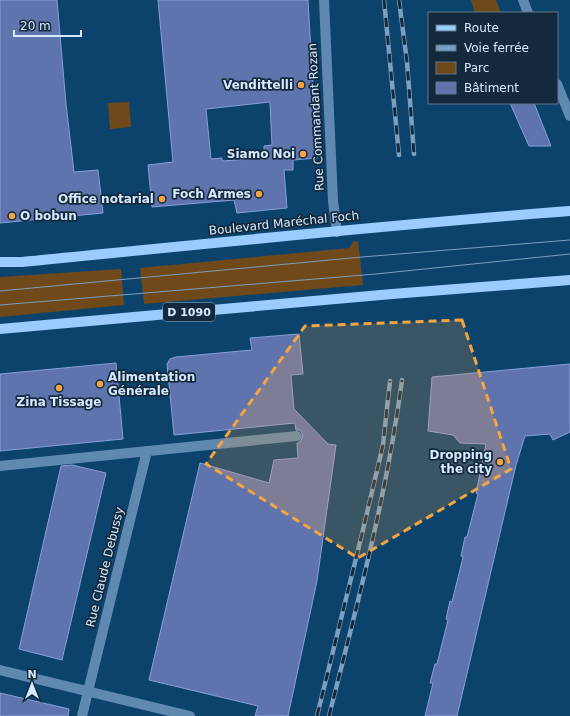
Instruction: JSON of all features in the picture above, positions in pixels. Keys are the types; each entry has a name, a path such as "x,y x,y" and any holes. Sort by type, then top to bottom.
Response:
{"main road":[{"name":"Boulevard Maréchal Foch","path":"0,262 22,262 337,232 372,227 570,211"},
{"name":"D 1090","path":"0,329 570,280"}],"street":[{"name":"Rue Commandant Rozan","path":"324,0 333,201 337,232"},
{"path":"523,0 528,12"},
{"path":"558,86 570,116"},
{"path":"0,466 297,436"},
{"name":"Rue Claude Debussy","path":"82,716 147,451"},
{"path":"0,670 88,690 190,716"}],"highlighted area":[{"path":"462,320 511,469 358,558 206,464 305,326"}],"green space":[{"path":"471,0 496,0 501,12 475,12"},
{"path":"129,102 131,127 110,129 108,103"},
{"path":"358,241 363,285 144,304 140,268 349,248 353,242"},
{"path":"121,269 124,305 0,317 0,277"}],"building":[{"path":"0,0 57,0 66,104 74,172 98,170 103,213 0,223"},
{"path":"158,0 308,0 317,158 293,160 293,170 284,170 287,208 237,213 234,200 152,207 148,165 173,162","holes":["270,102 272,145 264,146 264,158 222,161 222,158 211,159 206,109"]},
{"path":"510,104 534,104 551,146 529,146"},
{"path":"299,334 303,374 291,375 294,409 328,444 336,445 317,581 288,716 255,716 258,706 149,680 200,463 269,483 274,460 298,458 297,443 301,441 303,435 300,430 296,430 295,423 174,435 167,364 170,359 176,357 252,350 250,338"},
{"path":"116,363 123,439 0,451 0,374"},
{"path":"570,364 570,432 553,440 550,434 525,436 516,465 457,716 425,716 433,683 430,683 435,664 437,664 448,620 446,619 450,601 452,602 463,557 461,556 465,537 467,537 478,494 476,493 486,444 460,443 453,435 428,431 432,377"},
{"path":"72,465 106,473 62,660 19,649 61,466"},
{"path":"0,693 69,709 68,716 0,716"}],"tram line":[{"path":"0,291 362,257 570,240"},
{"path":"0,305 376,274 570,254"}],"railway":[{"path":"384,0 399,155"},
{"path":"399,0 407,62 414,154"},
{"path":"329,716 380,507 396,423 402,380"},
{"path":"317,716 383,445 390,381"}],"place":[{"name":"Vendittelli","path":"301,85"},
{"name":"Siamo Noi","path":"303,154"},
{"name":"Foch Armes","path":"259,194"},
{"name":"Office notarial","path":"162,199"},
{"name":"O bobun","path":"12,216"},
{"name":"Alimentation Générale","path":"100,384"},
{"name":"Zina Tissage","path":"59,388"},
{"name":"Dropping the city","path":"500,462"}]}
